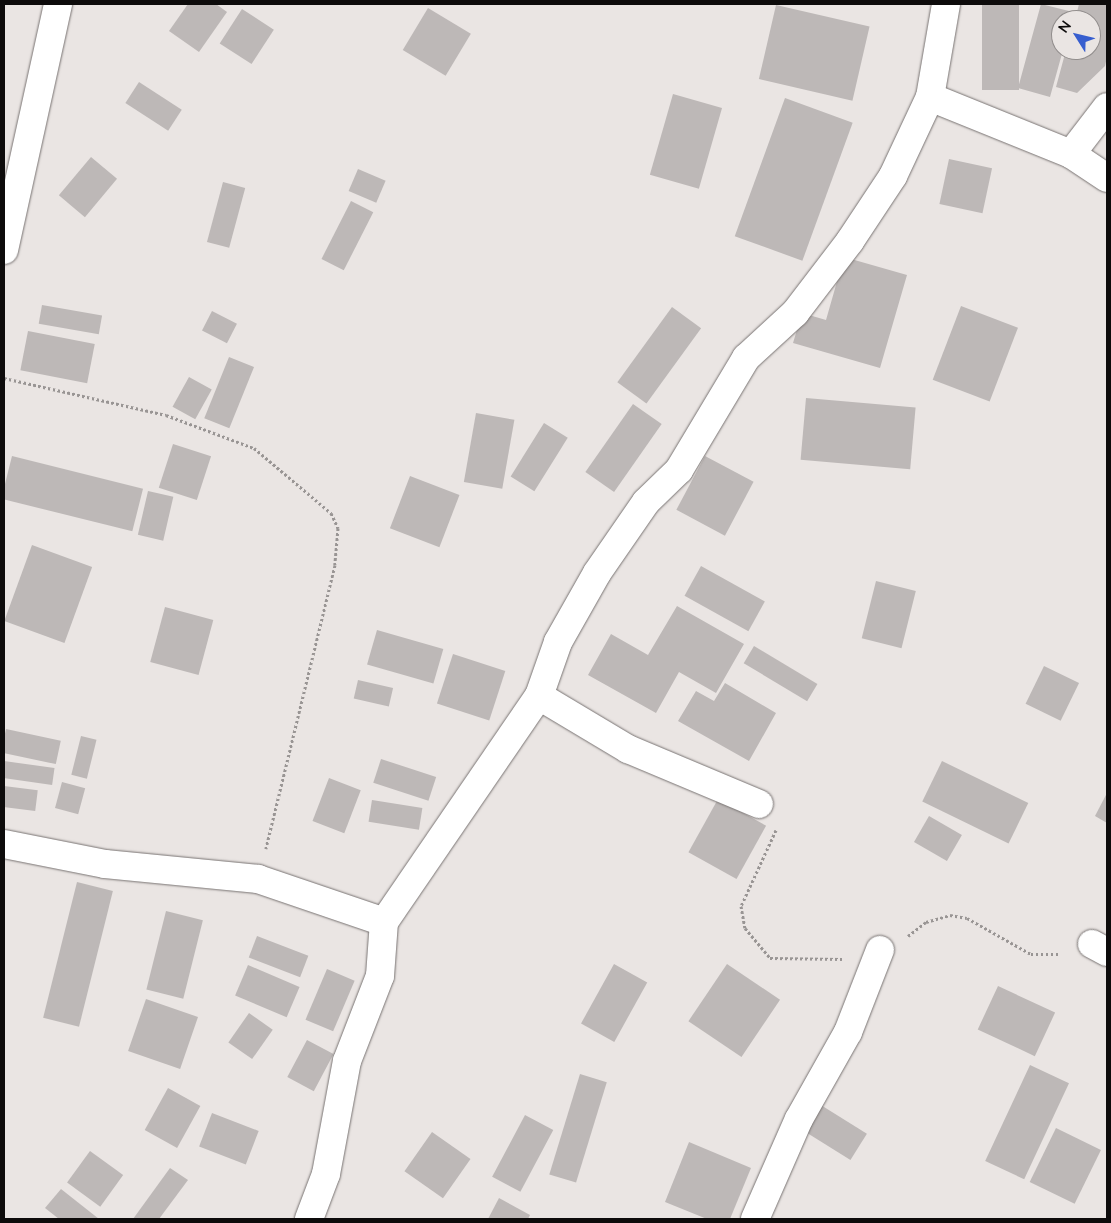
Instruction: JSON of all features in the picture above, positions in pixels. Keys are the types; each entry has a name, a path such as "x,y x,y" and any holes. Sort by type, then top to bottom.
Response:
{"street":[{"path":"4,250 58,4"},
{"path":"309,1219 326,1174 347,1061 380,976 384,922 539,696 558,642 597,573 646,502 679,470 746,358 795,313 850,241 893,176 930,97 946,4"},
{"path":"930,97 1071,154 1107,178"},
{"path":"1071,154 1107,107"},
{"path":"539,696 628,748 759,804"},
{"path":"4,844 160,871 258,879 384,922"},
{"path":"755,1219 798,1119 848,1032 880,950"}],"path":[{"path":"4,378 166,415 254,448 331,513 338,528 335,565 258,879"}],"building":[{"path":"188,4 216,4 227,12 199,52 169,31"},
{"path":"982,4 1019,4 1019,90 982,90"},
{"path":"1041,4 1065,10 1051,10 1051,60 1060,60 1050,97 1018,88"},
{"path":"1079,4 1107,4 1107,57 1105,66 1077,93 1056,87 1063,60 1101,60 1101,10 1078,10"},
{"path":"776,5 870,27 852,101 759,79"},
{"path":"428,8 471,34 446,76 403,50"},
{"path":"242,9 274,30 252,64 220,43"},
{"path":"139,82 182,110 168,131 125,103"},
{"path":"673,94 722,108 699,189 650,175"},
{"path":"785,98 853,123 802,261 735,236"},
{"path":"91,157 117,179 85,217 59,195"},
{"path":"949,159 992,168 982,213 939,204"},
{"path":"358,169 386,181 376,203 349,191"},
{"path":"223,182 245,188 229,248 207,242"},
{"path":"351,201 373,212 344,270 321,259"},
{"path":"844,257 907,275 880,368 793,343 802,313 826,320"},
{"path":"42,305 102,316 99,334 39,324"},
{"path":"961,306 1018,328 990,402 933,380"},
{"path":"672,307 701,328 646,403 617,382"},
{"path":"212,311 237,324 227,343 202,331"},
{"path":"28,331 95,344 87,383 20,370"},
{"path":"229,357 254,367 229,428 204,418"},
{"path":"189,377 212,390 195,419 173,407"},
{"path":"806,398 916,408 910,469 801,460"},
{"path":"633,404 662,424 614,492 585,472"},
{"path":"476,413 514,420 502,489 464,482"},
{"path":"544,423 568,438 534,491 511,476"},
{"path":"173,444 211,456 197,500 159,488"},
{"path":"12,456 143,489 132,531 4,499 4,488"},
{"path":"705,456 754,482 725,536 676,510"},
{"path":"410,476 459,495 439,547 390,528"},
{"path":"148,491 173,497 163,541 138,535"},
{"path":"32,545 92,567 64,643 4,621"},
{"path":"701,566 765,601 748,631 685,596"},
{"path":"876,581 916,591 902,648 862,638"},
{"path":"677,606 744,644 716,693 679,672 656,713 588,675 611,634 648,655"},
{"path":"165,607 213,620 199,675 150,662"},
{"path":"377,630 443,649 433,684 367,665"},
{"path":"754,646 817,684 807,701 744,663"},
{"path":"453,654 505,671 489,720 437,703"},
{"path":"1044,666 1079,683 1061,721 1026,704"},
{"path":"358,680 393,688 389,707 354,699"},
{"path":"725,683 776,713 749,761 678,721 696,691 714,701"},
{"path":"6,729 61,741 56,764 4,753"},
{"path":"81,736 97,740 87,779 71,775"},
{"path":"381,759 436,777 428,801 373,783"},
{"path":"4,761 55,768 52,785 4,778"},
{"path":"942,761 1028,803 1009,844 922,801"},
{"path":"329,778 361,790 344,833 313,821"},
{"path":"62,782 85,788 78,814 55,808"},
{"path":"4,786 38,790 35,811 4,807"},
{"path":"1107,793 1107,823 1095,816"},
{"path":"718,799 766,826 737,879 688,852"},
{"path":"372,800 422,808 419,830 369,822"},
{"path":"929,816 962,835 947,861 914,842"},
{"path":"77,882 113,891 79,1027 43,1018"},
{"path":"166,911 203,920 183,999 146,990"},
{"path":"257,936 308,956 300,977 249,957"},
{"path":"614,964 647,982 614,1042 581,1023"},
{"path":"727,964 780,1000 741,1057 688,1021"},
{"path":"248,965 300,987 287,1017 235,995"},
{"path":"327,969 355,981 333,1031 306,1020"},
{"path":"998,986 1055,1013 1035,1056 978,1030"},
{"path":"146,999 198,1017 180,1069 128,1051"},
{"path":"249,1013 273,1030 252,1059 228,1042"},
{"path":"307,1040 333,1054 314,1091 287,1077"},
{"path":"1030,1065 1069,1083 1024,1179 985,1161"},
{"path":"580,1074 607,1082 576,1183 549,1174"},
{"path":"168,1088 200,1106 177,1148 145,1130"},
{"path":"816,1102 867,1134 850,1160 800,1128"},
{"path":"212,1113 259,1131 246,1165 199,1147"},
{"path":"525,1115 553,1130 520,1192 492,1177"},
{"path":"1056,1128 1101,1150 1075,1204 1030,1182"},
{"path":"432,1132 471,1159 443,1198 404,1171"},
{"path":"689,1142 751,1168 730,1219 707,1219 665,1202"},
{"path":"90,1151 123,1175 100,1207 67,1183"},
{"path":"170,1168 188,1180 159,1219 133,1219"},
{"path":"61,1189 99,1219 59,1219 45,1208"},
{"path":"499,1198 530,1215 528,1219 488,1219"}]}
